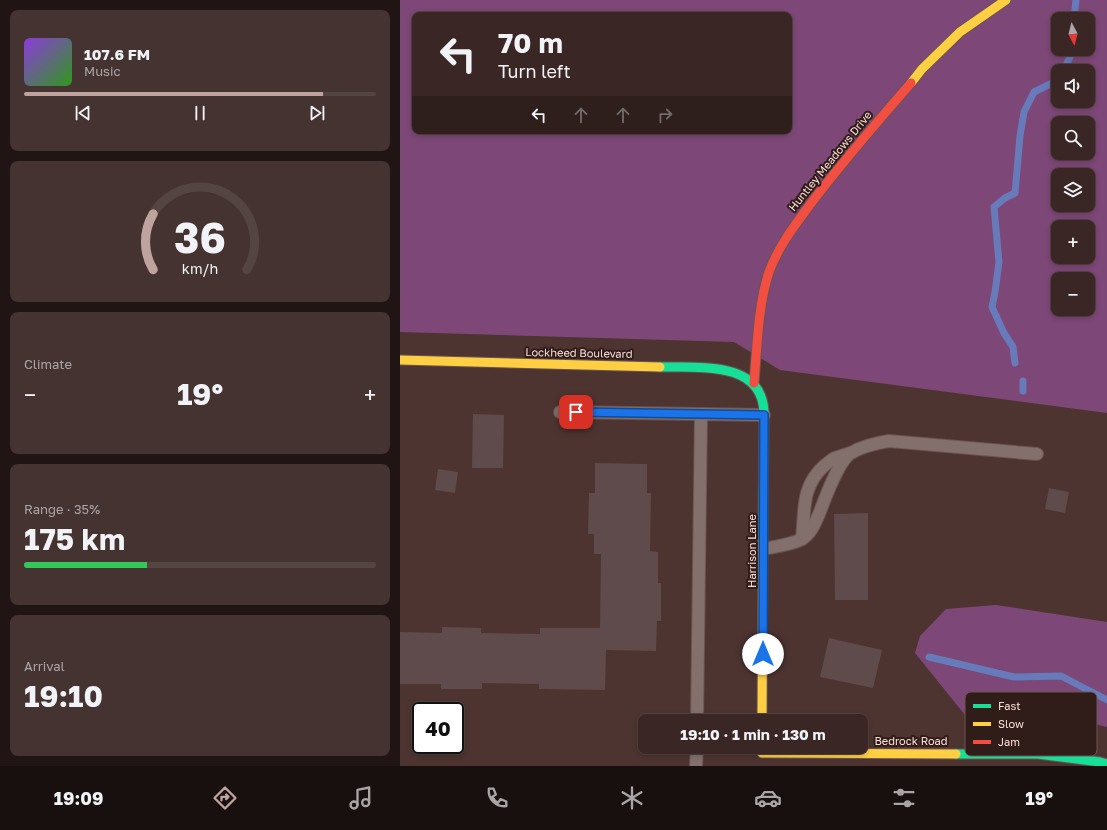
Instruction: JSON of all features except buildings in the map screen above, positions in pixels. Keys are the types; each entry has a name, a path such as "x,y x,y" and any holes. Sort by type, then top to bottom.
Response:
{"street":[{"name":"Huntley Meadows Drive","path":"754,384 763,295 769,273 787,235 826,183 922,69 960,32 1006,0"},
{"name":"Lockheed Boulevard","path":"400,360 702,368 736,372 754,384"},
{"name":"Harrison Lane","path":"754,384 763,402 764,415 762,714"},
{"name":"Bedrock Road","path":"868,753 965,754"},
{"name":"Bedrock Road","path":"1052,756 1107,764"}],"lane":[{"path":"560,412 764,415"},
{"path":"697,714 701,414"},
{"path":"802,539 806,494 811,482 821,469 834,458 868,445 889,441 1037,454"},
{"path":"764,549 802,539 811,531 842,462 850,453"},
{"path":"696,766 697,754"}],"shaded area":[{"path":"400,0 1107,0 1107,413 780,370 734,342 400,332"},
{"path":"996,605 1107,622 1107,727 1097,725 1097,692 965,692 965,715 915,653 920,636 946,609"}],"waterway":[{"path":"1075,12 1076,0"},
{"path":"1066,64 1070,56"},
{"path":"1015,363 1013,347 1004,333 992,307 999,262 994,207 1005,198 1015,193 1020,136 1024,112 1034,92 1051,84"},
{"path":"1023,381 1023,391"},
{"path":"929,657 1014,677 1061,676 1092,692"},
{"path":"1097,695 1107,700"}],"traffic: fast":[{"path":"660,367 692,367 726,370 740,375 752,383 761,395 764,412 763,541"},
{"path":"956,754 965,754"},
{"path":"1054,756 1107,764"}],"traffic: slow":[{"path":"911,83 922,69 960,32 1006,0"},
{"path":"400,360 660,367"},
{"path":"762,714 763,541"},
{"path":"868,754 956,754"}],"traffic: jam":[{"path":"754,383 758,327 762,298 773,262 794,227 824,187 860,142 911,83"}],"route":[{"path":"576,412 764,415 763,654"}]}
